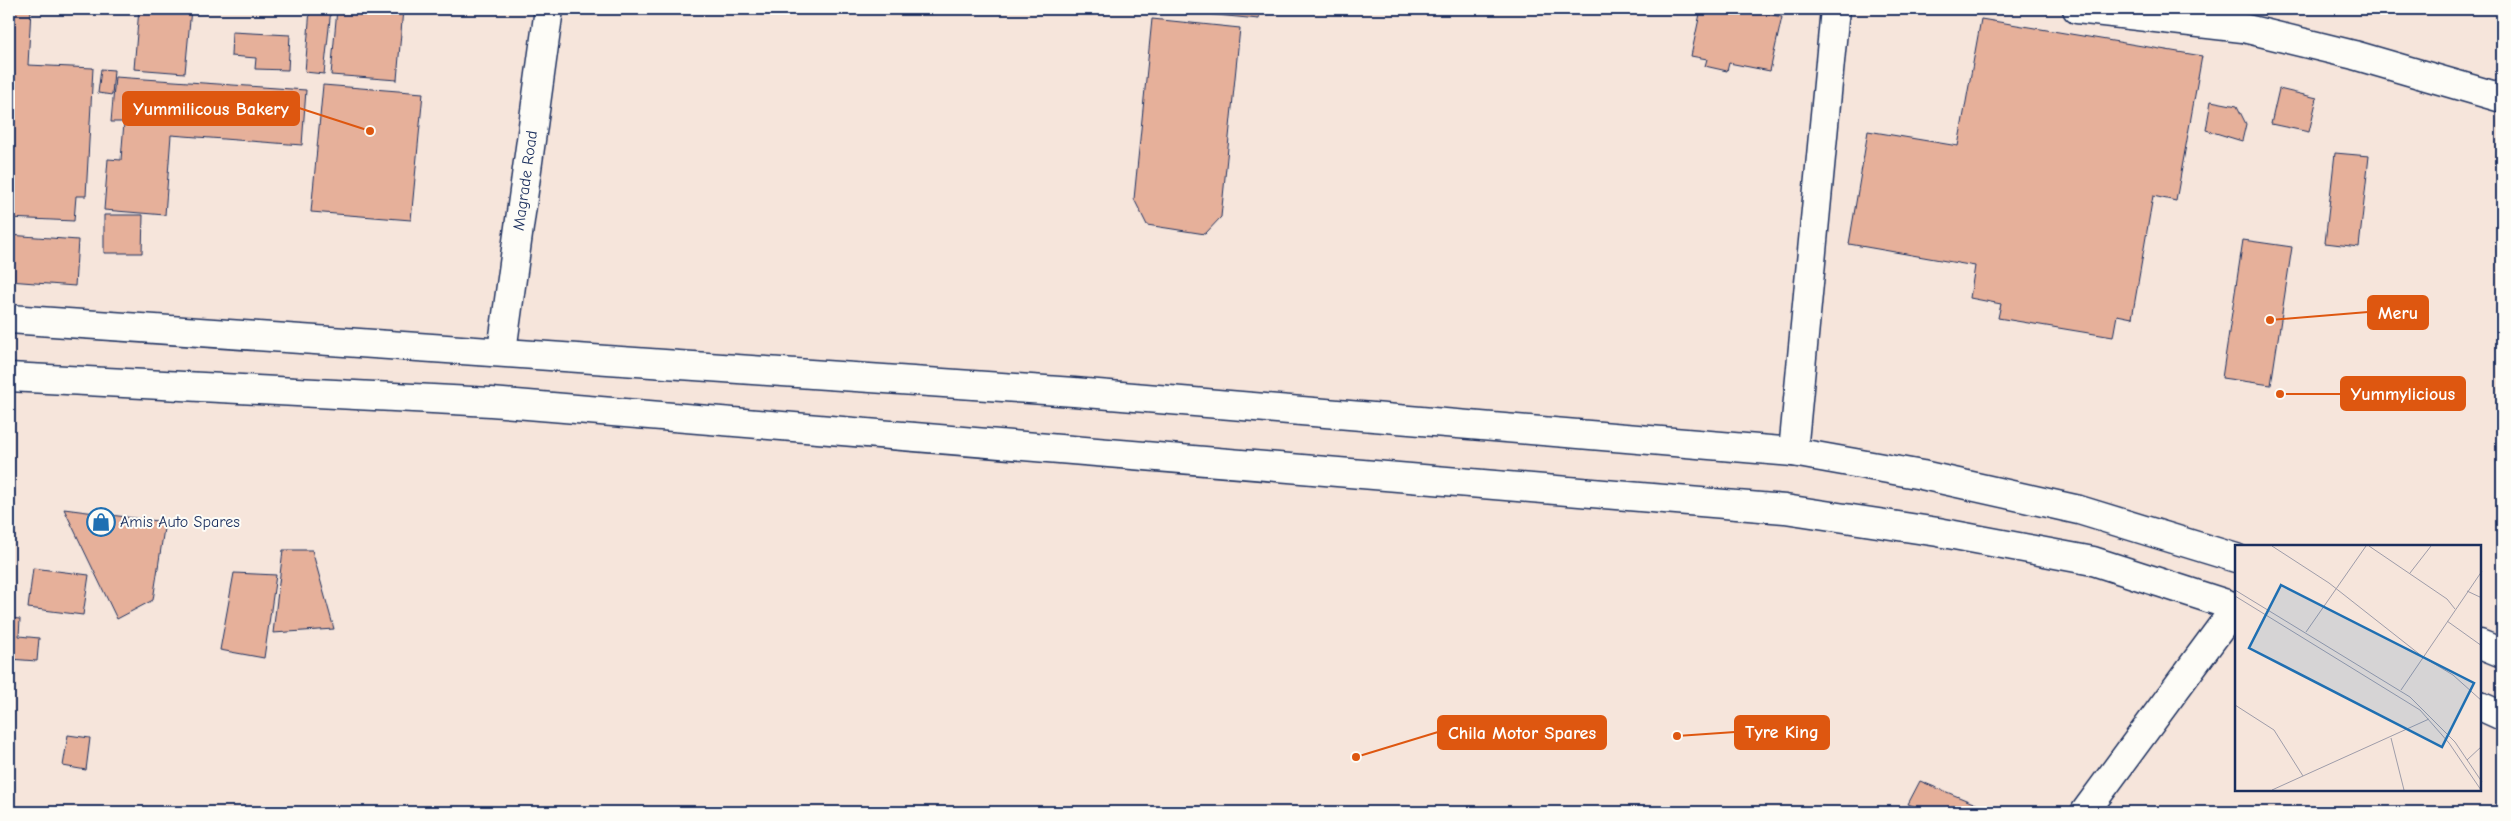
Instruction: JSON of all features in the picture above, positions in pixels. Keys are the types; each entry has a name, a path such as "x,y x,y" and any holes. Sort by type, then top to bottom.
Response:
{"main road":[{"name":"Magrade Road","path":"502,351 549,9"},
{"path":"1793,452 1835,9"},
{"path":"2077,9 2244,28 2354,55 2502,98"},
{"path":"9,319 502,351 1074,392 1793,452 1922,475 2079,510 2235,558"},
{"path":"9,377 491,402 1786,509 1938,532 2093,561 2235,607"},
{"path":"2085,812 2235,608"},
{"path":"2481,644 2502,653"},
{"path":"2481,706 2502,716"}],"building":[{"path":"9,9 31,9 28,65 93,68 86,196 76,196 74,221 9,218"},
{"path":"139,9 191,9 185,73 134,69"},
{"path":"310,9 331,9 324,74 305,72"},
{"path":"337,9 403,9 397,80 331,75"},
{"path":"1173,9 1260,9 1259,19 1173,11"},
{"path":"1701,9 1744,9 1782,17 1770,71 1729,63 1727,71 1705,66 1707,59 1691,56"},
{"path":"1152,19 1240,28 1221,217 1205,234 1147,225 1134,199"},
{"path":"1981,19 2202,56 2176,201 2153,196 2132,318 2117,315 2113,337 1998,318 2001,304 1970,298 1975,266 1849,244 1868,131 1958,146"},
{"path":"232,32 290,35 288,70 255,69 256,58 231,56"},
{"path":"101,69 114,70 112,95 98,93"},
{"path":"115,77 306,90 302,145 171,135 165,215 104,210 108,159 121,160 124,122 111,122"},
{"path":"323,85 423,93 411,220 311,212"},
{"path":"2279,89 2317,98 2309,132 2271,124"},
{"path":"2211,101 2237,106 2246,124 2242,141 2206,130"},
{"path":"2335,153 2369,156 2359,247 2325,243"},
{"path":"104,215 143,215 142,253 104,253"},
{"path":"9,235 78,240 75,286 9,281"},
{"path":"2243,240 2292,247 2271,385 2222,378"},
{"path":"64,509 165,522 153,600 117,619"},
{"path":"283,550 312,550 334,629 273,633"},
{"path":"33,568 89,575 83,615 28,608"},
{"path":"234,573 276,575 264,658 220,650"},
{"path":"9,618 20,619 19,636 39,638 37,661 9,659"},
{"path":"68,735 90,738 86,770 63,766"},
{"path":"1920,781 1983,807 1981,812 1929,812 1908,804"}],"place":[{"name":"Yummilicous Bakery","path":"370,131"},
{"name":"Meru","path":"2270,320"},
{"name":"Yummylicious","path":"2280,394"},
{"name":"Amis Auto Spares","path":"101,522"},
{"name":"Tyre King","path":"1677,736"},
{"name":"Chila Motor Spares","path":"1356,757"}]}
